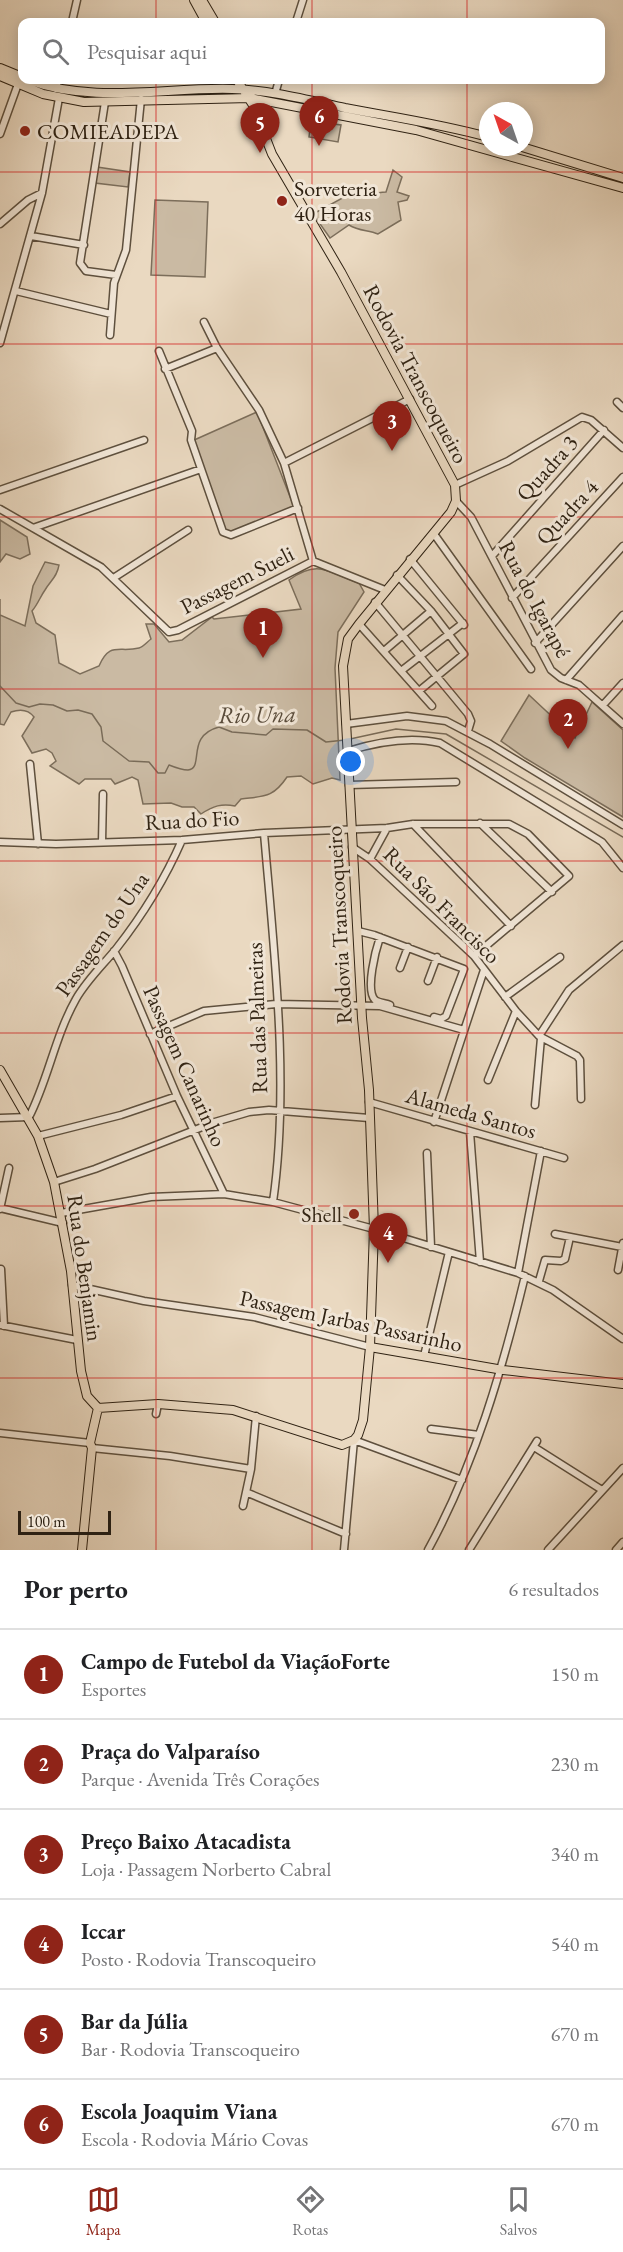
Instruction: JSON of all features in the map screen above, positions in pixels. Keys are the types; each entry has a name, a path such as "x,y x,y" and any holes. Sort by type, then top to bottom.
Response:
{"main road":[{"path":"194,0 204,18"},
{"path":"202,0 212,18"},
{"path":"0,68 18,79"},
{"path":"0,76 18,80"},
{"path":"29,84 59,98 105,102 141,99 250,98 438,135 623,188"},
{"path":"42,84 96,94 183,88 244,89 479,135"},
{"name":"Rodovia Transcoqueiro","path":"240,84 250,98 272,154 410,399 455,485 456,501 434,534 375,602 348,639 345,653 343,679 369,1102 374,1229 363,1420 354,1440"},
{"path":"244,84 244,89"},
{"path":"533,150 623,178"},
{"name":"Rua do Benjamin","path":"0,1070 2,1078 29,1118 38,1136 54,1182 63,1223 77,1340 87,1396 98,1408"},
{"name":"Passagem Jarbas Passarinho","path":"369,1347 503,1370 623,1384"},
{"path":"82,1550 91,1445 98,1408 158,1404 233,1410 337,1444 354,1440"}],"street":[{"path":"73,18 77,0"},
{"path":"297,18 303,0"},
{"path":"0,134 19,84"},
{"path":"56,88 57,84"},
{"path":"275,94 278,84"},
{"path":"0,344 42,193 59,98"},
{"path":"110,335 116,275 126,250 141,99"},
{"path":"105,102 80,263 82,269 116,275"},
{"path":"0,224 28,200 42,193"},
{"path":"31,236 84,245"},
{"path":"16,291 111,314"},
{"path":"204,322 217,348 259,410 284,463 313,561"},
{"path":"165,369 217,348"},
{"path":"159,351 192,431 191,440 226,535 298,508"},
{"path":"284,463 410,399"},
{"path":"617,402 623,408"},
{"path":"455,485 508,461 577,419 587,417 623,448"},
{"name":"Quadra 3","path":"492,556 604,430"},
{"path":"0,490 144,440"},
{"path":"33,528 201,470"},
{"name":"Quadra 4","path":"512,598 623,477"},
{"name":"Rua do Igarapé","path":"456,501 471,517 551,670 579,685 623,724"},
{"name":"Passagem Sueli","path":"0,509 81,553 115,577 166,630 174,632 313,561 385,590"},
{"path":"115,577 188,530"},
{"path":"434,534 531,669"},
{"path":"535,643 623,546"},
{"path":"401,671 464,624 410,559"},
{"path":"397,575 431,611 464,654 419,691"},
{"path":"375,602 404,633 468,714 471,721 468,731"},
{"path":"384,651 431,611"},
{"path":"566,680 623,615"},
{"path":"359,624 432,706"},
{"path":"603,705 623,683"},
{"path":"346,726 407,716 446,721 468,731 623,825"},
{"path":"347,749 407,740 426,739 441,743 602,842 623,868"},
{"path":"30,764 38,844"},
{"path":"349,785 456,782"},
{"path":"102,842 103,794"},
{"path":"474,956 552,892 480,823"},
{"path":"413,824 511,926"},
{"name":"Rua do Fio","path":"0,842 38,844 182,840 264,833 387,828 413,824 509,824 528,834 567,871 569,876 552,892"},
{"path":"370,859 387,828"},
{"name":"Rua das Palmeiras","path":"264,833 276,1004 280,1151 273,1202"},
{"name":"Passagem do Una","path":"29,1118 40,1095 74,1002 147,906 182,840"},
{"name":"Rua São Francisco","path":"352,848 370,859 474,956 516,1011 540,1037 573,1053 580,1060 581,1099"},
{"path":"358,931 380,937 436,957 464,969 444,1018 378,1001 373,996 372,961 380,937"},
{"path":"535,1105 540,1037 569,990 623,945"},
{"path":"400,968 408,947"},
{"name":"Passagem Canarinho","path":"114,951 192,1131 224,1194"},
{"path":"428,981 436,957"},
{"path":"505,997 560,957"},
{"path":"434,1122 484,970"},
{"path":"150,1034 204,1011 276,1004 362,1006 411,1014 464,1030"},
{"path":"488,1080 516,1011"},
{"path":"38,1136 121,1115 177,1096"},
{"name":"Alameda Santos","path":"369,1102 564,1158"},
{"path":"54,1182 249,1112 279,1111 369,1118"},
{"path":"0,1118 29,1118"},
{"path":"470,1132 480,1262"},
{"path":"518,1273 541,1151"},
{"path":"427,1153 431,1247"},
{"path":"9,1168 0,1209 63,1223"},
{"path":"61,1213 152,1197 224,1194 273,1202 374,1229 539,1281 623,1339"},
{"path":"555,1234 623,1245 618,1270"},
{"path":"539,1281 544,1260 566,1259 570,1237"},
{"path":"424,1356 449,1252"},
{"path":"1,1269 2,1325 77,1340"},
{"path":"428,1550 462,1480 503,1370 525,1276"},
{"name":"Passagem Jarbas Passarinho","path":"72,1285 144,1301 254,1317 369,1347"},
{"path":"156,1413 158,1404"},
{"path":"243,1506 248,1493 256,1416"},
{"path":"431,1429 479,1435"},
{"path":"0,1433 251,1469"},
{"path":"344,1550 354,1440 462,1480"},
{"path":"469,1550 536,1444 602,1490"},
{"path":"548,1550 623,1468"},
{"path":"248,1493 346,1534"},
{"path":"616,1550 623,1542"}],"shaded area":[{"path":"311,121 341,125 338,142 309,137"},
{"path":"97,167 130,172 128,187 95,183"},
{"path":"393,170 402,177 397,192 409,196 407,200 398,202 401,220 378,234 349,225 330,238 313,214 346,196 359,198 386,192"},
{"path":"155,200 208,202 205,277 151,275"},
{"path":"257,412 294,507 227,534 192,441"},
{"path":"0,520 27,537 30,554 20,559 6,554 0,562"},
{"path":"45,562 59,565 55,576 32,611 36,623 55,635 59,663 80,674 99,666 107,653 111,651 144,646 151,639 146,624 154,624 169,642 182,640 212,617 214,619 301,609 289,580 308,570 331,572 359,583 364,592 338,632 335,668 340,780 332,778 313,784 301,776 287,777 277,789 267,795 241,799 235,806 218,806 201,814 194,807 182,807 171,803 143,804 138,780 132,777 115,784 111,779 85,779 79,784 50,766 56,761 52,753 46,749 32,753 22,736 34,717 29,712 21,710 11,712 4,725 0,724 0,615 25,626 33,586"},
{"path":"529,695 575,738 592,702 623,730 623,817 501,741"}],"waterway":[{"name":"Rio Una","path":"0,686 16,703 29,707 40,704 53,705 67,711 78,710 92,714 101,727 103,741 129,761 149,762 158,773 165,773 169,765 186,770 193,768 202,737 219,727 232,732 266,735 273,729 307,730 326,742 345,740"},
{"name":"Rio Una","path":"350,739 396,729 446,734 623,837"}],"place":[{"name":"COMIEADEPA","path":"25,131"},
{"name":"Escola Joaquim Viana","path":"319,146"},
{"name":"Bar da Júlia","path":"260,153"},
{"name":"Sorveteria 40 Horas","path":"282,201"},
{"name":"Preço Baixo Atacadista","path":"392,451"},
{"name":"Campo de Futebol da ViaçãoForte","path":"263,658"},
{"name":"Praça do Valparaíso","path":"568,749"},
{"name":"Shell","path":"354,1214"},
{"name":"Iccar","path":"388,1263"}]}
